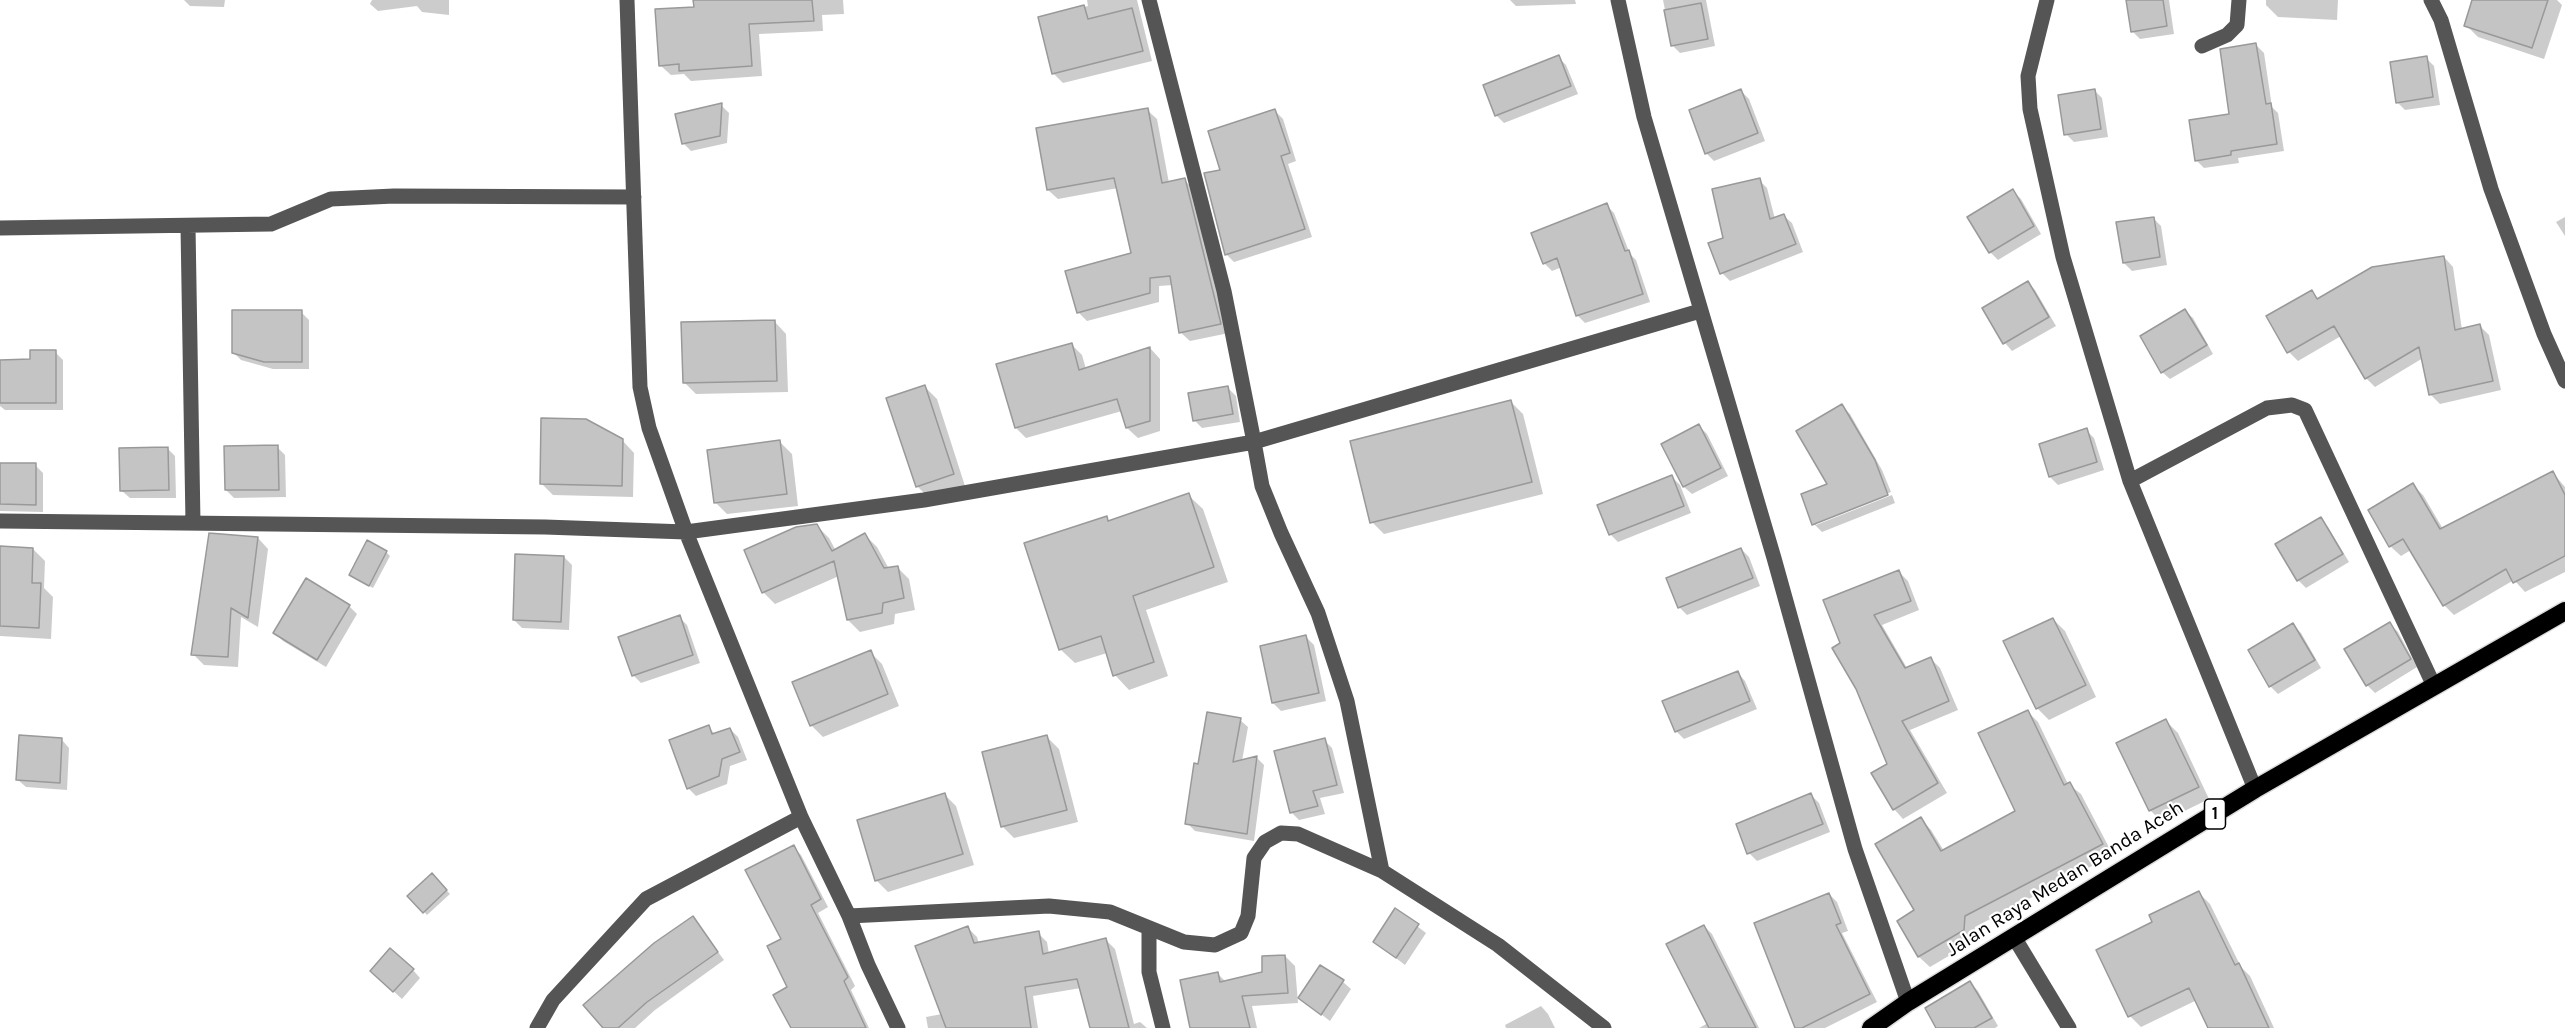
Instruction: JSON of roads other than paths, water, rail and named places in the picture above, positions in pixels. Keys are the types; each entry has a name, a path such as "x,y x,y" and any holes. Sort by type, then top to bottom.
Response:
{"highway":[{"name":"Jalan Raya Medan Banda Aceh","path":"1874,1027 1908,1002 2255,789 2565,611"}],"street":[{"path":"627,0 640,387 649,428 686,532 801,817 849,916 868,965 898,1028"},
{"path":"1149,0 1224,291 1262,486 1318,613 1347,700 1382,871"},
{"path":"1618,0 1644,117 1774,558 1855,849 1908,1002"},
{"path":"2047,0 2028,76 2030,109 2063,257 2130,481 2255,789"},
{"path":"2202,46 2227,34 2237,25 2240,0"},
{"path":"2431,0 2441,20 2491,189 2544,334 2565,381"},
{"path":"0,228 271,224 331,200 394,196 634,197"},
{"path":"188,227 193,523"},
{"path":"0,521 545,526 686,532 924,500 1254,442 1700,311"},
{"path":"2130,481 2267,408 2292,405 2305,410 2434,686"},
{"path":"537,1028 553,1000 646,899 801,817"},
{"path":"849,916 1049,906 1110,912 1184,942 1215,945 1241,933 1248,915 1254,858 1265,842 1281,833 1298,834 1382,871 1498,945 1604,1028"},
{"path":"1149,929 1149,972 1163,1028"},
{"path":"2014,938 2069,1028"}]}
